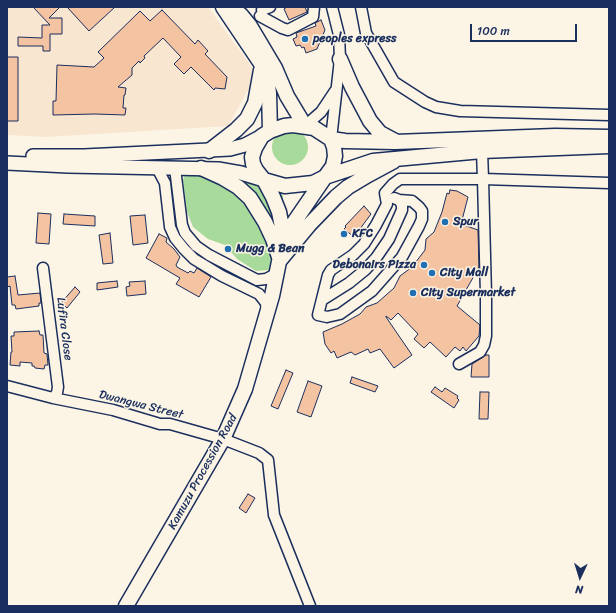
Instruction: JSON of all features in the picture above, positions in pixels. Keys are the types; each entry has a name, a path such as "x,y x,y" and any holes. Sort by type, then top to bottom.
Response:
{"highway":[{"path":"223,7 262,65 266,77 269,93 266,133 255,148 252,157 256,170 264,180 273,197 279,212 284,237"},
{"path":"230,7 241,15 261,13 275,68 287,96 305,126"},
{"path":"340,59 352,87 370,121 380,133 395,142"},
{"path":"209,151 236,130 247,119 255,103 262,65"},
{"path":"266,133 284,126 293,125 305,126 321,132 331,139 345,141 395,142 555,136 609,136"},
{"path":"284,237 333,166 335,156 331,139"},
{"path":"264,180 285,186 313,183 325,177 373,160 482,151 609,146"},
{"path":"279,266 309,225 336,197 348,187 400,158"},
{"path":"201,168 238,187 250,198 262,216 273,239 279,266"},
{"name":"Kamuzu Procession Road","path":"126,606 223,439 245,389 267,313 279,266 284,237"}],"main road":[{"path":"7,156 84,156 209,151 230,149 245,145 266,133"},
{"path":"7,162 48,165 231,170 264,180"}],"street":[{"path":"261,13 282,28 288,30 313,17 314,7"},
{"path":"331,139 340,59 339,35 332,7"},
{"path":"361,7 366,32 394,82 425,102 436,107 460,111 609,115"},
{"path":"305,126 326,106 337,88"},
{"path":"459,364 480,352 484,345 486,336 482,151"},
{"path":"157,168 164,183 170,227 175,238 194,259 222,276 259,294 266,303 267,313"},
{"path":"175,168 182,225 185,233 196,246 209,255 257,280 266,280 272,276 279,266"},
{"path":"385,193 397,181 407,178 609,183"},
{"path":"385,193 399,200 412,201 422,211 422,219 419,226 402,257 372,291 340,314 327,317 318,315 328,275 331,270 353,256 364,244 387,204 385,193"},
{"path":"322,300 349,283 365,270 376,258 389,239 402,210 402,205 399,200"},
{"name":"Lufira Close","path":"43,268 58,387 55,395"},
{"name":"Dwangwa Street","path":"7,386 55,395 160,424 170,424 223,439 259,453 268,460 274,515 310,606"}],"shaded area":[{"path":"7,7 208,7 257,74 228,126 47,137 7,135"}],"green space":[{"path":"290,129 300,132 305,137 308,147 305,157 300,162 290,165 280,162 275,157 272,147 275,137 280,132"},
{"path":"213,163 255,166 272,176 283,196 281,228 269,270 256,271 237,259 225,245 208,239 193,227 187,212 183,180 189,165"}],"building":[{"path":"33,7 60,7 49,18 62,18 62,34 50,34 50,51 43,51 43,46 18,46 18,37 42,38 42,25 50,25"},
{"path":"67,7 115,7 89,31"},
{"path":"287,7 305,7 307,12 289,20 284,9"},
{"path":"162,10 195,44 198,40 208,51 205,54 227,77 225,89 215,88 214,90 191,67 184,74 174,64 181,57 163,38 144,56 145,58 140,63 139,61 132,68 132,75 118,87 126,88 123,108 126,108 125,115 53,115 53,101 56,101 57,65 94,67 104,58 98,52 140,11 150,21"},
{"path":"321,20 325,30 317,49 306,53 304,47 302,48 300,45 296,46 293,39 297,37 296,33 316,26 315,23"},
{"path":"7,57 18,57 18,121 7,121"},
{"name":"City Mall","path":"450,190 457,191 468,197 461,224 478,230 479,267 457,306 480,325 479,336 466,351 463,347 460,351 455,347 446,357 430,342 424,348 414,339 418,334 398,313 391,320 386,317 412,355 394,368 380,349 370,353 368,349 355,355 351,352 337,358 334,351 331,353 325,344 323,332 360,314 366,307 377,303 394,288 400,276 412,267 425,250 426,239 434,232 442,212 447,193 449,194"},
{"path":"364,206 371,214 354,237 344,229 346,227 345,226"},
{"path":"38,213 51,214 49,244 36,243"},
{"path":"64,214 95,216 95,226 63,224"},
{"path":"145,215 148,243 133,245 130,216"},
{"path":"110,233 113,263 103,264 99,235"},
{"path":"159,234 167,238 166,242 180,257 176,265 177,267 188,273 190,271 194,273 197,268 211,277 199,297 176,284 180,278 146,258"},
{"path":"15,276 18,295 40,293 41,303 39,303 39,306 16,309 15,305 12,305 10,286 7,287 7,277"},
{"path":"117,281 118,287 97,290 97,283"},
{"path":"145,281 146,294 127,296 126,287 130,286 129,282"},
{"path":"75,287 80,292 67,308 61,303"},
{"path":"39,331 40,335 43,335 44,353 47,354 48,365 45,365 44,369 35,368 32,366 32,363 20,362 20,366 10,365 12,352 11,336 14,336 14,332"},
{"path":"486,355 489,355 489,377 471,377 472,364"},
{"path":"286,370 293,373 278,409 271,406"},
{"path":"352,377 378,386 375,392 350,383"},
{"path":"308,381 322,386 311,417 297,412"},
{"path":"435,387 442,392 445,388 458,396 457,398 459,400 454,408 431,392"},
{"path":"480,392 489,392 488,419 479,419"},
{"path":"248,494 255,498 246,513 239,508"}],"place":[{"name":"peoples express","path":"305,39"},
{"name":"Spur","path":"445,222"},
{"name":"KFC","path":"344,234"},
{"name":"Mugg & Bean","path":"228,249"},
{"name":"Debonairs Pizza","path":"424,265"},
{"name":"City Mall","path":"432,273"},
{"name":"City Supermarket","path":"413,293"}]}
